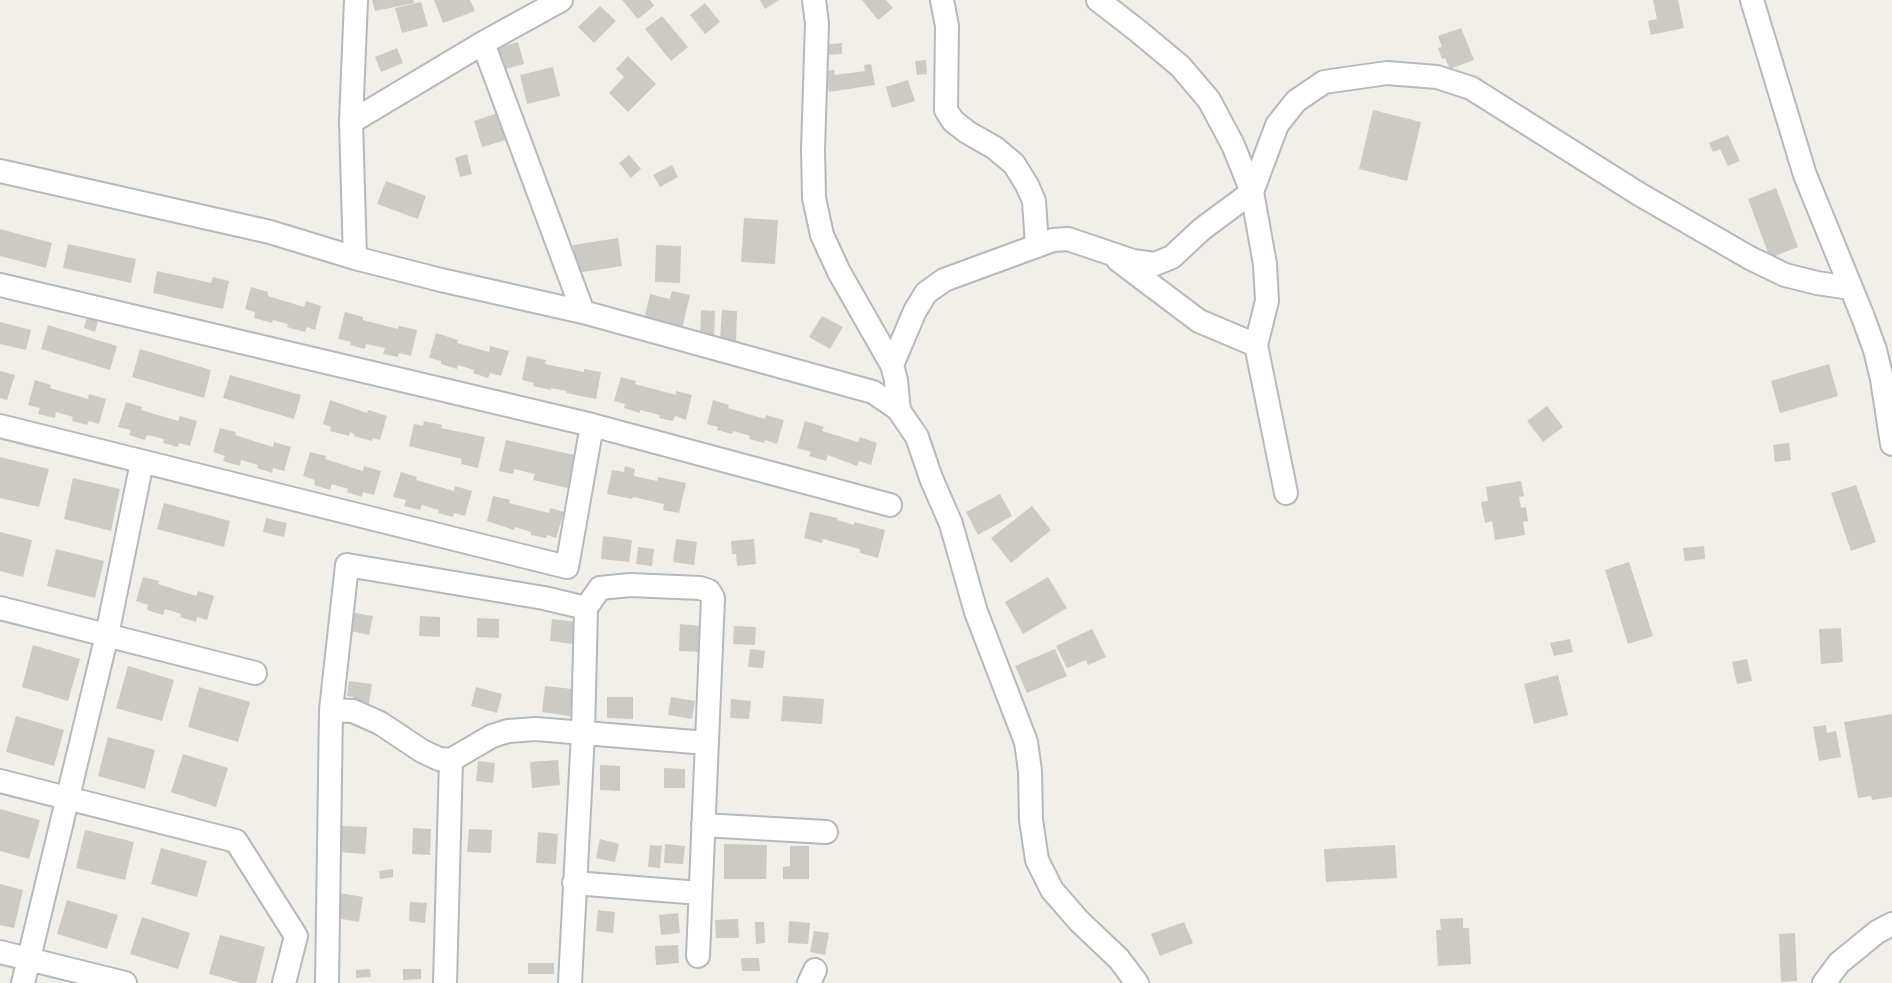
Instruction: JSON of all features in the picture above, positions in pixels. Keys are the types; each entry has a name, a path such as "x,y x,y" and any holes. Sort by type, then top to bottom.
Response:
{"street":[{"path":"355,258 351,122 356,0"},
{"path":"351,122 483,43 561,0"},
{"path":"814,0 817,23 813,150 814,198 822,235 839,272 891,365 896,380 899,411"},
{"path":"942,0 947,26 946,110 960,127 995,148 1014,164 1034,201 1037,246"},
{"path":"1098,0 1180,66 1209,100 1233,145 1252,192 1265,264 1267,301 1256,345 1286,493"},
{"path":"1752,0 1805,175 1875,350 1892,444"},
{"path":"483,43 583,312"},
{"path":"891,365 915,311 926,293 944,280 1053,240 1068,239 1132,261 1155,264 1172,257 1202,229 1252,192 1277,125 1296,100 1324,82 1387,73 1437,77 1471,88 1639,194 1776,271 1817,284 1850,288"},
{"path":"0,171 270,232 355,258 583,312 873,392 899,411 917,437 931,478 951,524 976,612 1026,742 1030,771 1031,820 1037,860 1052,890 1079,921 1119,959 1137,983"},
{"path":"1107,252 1199,321 1256,345"},
{"path":"0,285 592,425 890,505"},
{"path":"0,426 567,567 592,425"},
{"path":"24,983 107,635 142,462"},
{"path":"327,983 331,710 347,565 544,598 586,608"},
{"path":"570,983 583,733 586,608 600,588 630,585 700,588 709,591 712,598 698,956"},
{"path":"0,608 255,673"},
{"path":"331,710 353,711 380,723 422,751 439,759 451,760 492,736 508,731 536,729 707,743"},
{"path":"445,983 451,760"},
{"path":"0,782 236,841 296,936 284,983"},
{"path":"703,825 826,832"},
{"path":"574,883 700,893"},
{"path":"1824,983 1839,963 1877,932 1892,924"},
{"path":"0,952 125,983"}],"building":[{"path":"372,0 413,0 414,3 375,11"},
{"path":"434,0 470,0 475,11 443,23"},
{"path":"622,0 650,0 654,6 638,19"},
{"path":"760,0 779,0 765,9"},
{"path":"862,0 886,0 893,8 878,20"},
{"path":"1653,0 1678,0 1684,28 1651,35 1648,21 1657,19"},
{"path":"421,2 428,26 402,33 395,8"},
{"path":"705,3 720,22 705,34 690,15"},
{"path":"600,6 616,21 594,43 578,27"},
{"path":"662,16 688,47 671,61 645,29"},
{"path":"1461,28 1474,60 1450,69 1445,58 1442,59 1438,48 1442,47 1438,36"},
{"path":"518,42 524,64 502,70 496,48"},
{"path":"842,43 842,54 823,55 822,45"},
{"path":"397,48 403,63 381,72 375,57"},
{"path":"628,56 656,84 628,112 609,93 624,77 616,69"},
{"path":"926,60 927,74 917,75 915,61"},
{"path":"871,64 875,85 829,92 826,71 834,70 835,75 865,71 864,65"},
{"path":"553,67 560,96 527,104 520,75"},
{"path":"908,80 915,101 892,108 886,87"},
{"path":"1373,110 1421,122 1407,181 1359,169"},
{"path":"498,113 506,140 482,147 474,121"},
{"path":"1728,135 1740,161 1728,166 1720,149 1713,152 1709,143"},
{"path":"467,154 472,174 460,177 455,158"},
{"path":"629,155 641,169 631,178 619,163"},
{"path":"672,165 678,177 660,187 653,175"},
{"path":"386,181 426,196 418,219 377,204"},
{"path":"1776,188 1798,247 1770,258 1748,199"},
{"path":"744,218 778,220 775,264 741,262"},
{"path":"0,229 52,243 46,268 0,256"},
{"path":"618,238 622,266 577,273 573,245"},
{"path":"68,244 136,259 131,283 63,268"},
{"path":"656,245 681,246 680,283 655,282"},
{"path":"157,271 211,283 213,277 229,281 223,309 153,293"},
{"path":"251,287 268,292 268,296 304,307 306,301 321,306 315,330 307,327 305,332 287,327 288,324 254,318 255,312 245,309"},
{"path":"672,291 690,295 682,329 644,320 650,294 670,299"},
{"path":"701,310 715,311 714,338 700,338"},
{"path":"722,310 737,311 736,341 720,340"},
{"path":"345,312 363,317 363,320 398,329 399,326 417,330 411,356 399,353 398,357 383,354 385,348 366,344 365,349 338,339"},
{"path":"822,316 843,327 830,349 809,337"},
{"path":"87,317 98,320 95,332 84,328"},
{"path":"0,322 31,330 26,350 0,344"},
{"path":"48,325 117,346 110,370 41,349"},
{"path":"436,333 458,340 457,343 489,352 490,346 509,351 501,376 490,373 488,378 473,373 474,370 458,365 457,369 429,358"},
{"path":"140,349 211,370 204,398 132,377"},
{"path":"527,356 546,360 545,364 584,372 584,369 601,372 596,399 566,393 567,391 533,386 534,383 522,380"},
{"path":"1829,364 1838,396 1780,413 1771,381"},
{"path":"0,371 15,375 7,400 0,398"},
{"path":"230,375 301,395 294,419 223,398"},
{"path":"621,377 636,381 635,384 676,395 676,391 692,395 686,420 675,416 673,421 659,418 660,415 640,410 640,413 624,408 625,404 614,401"},
{"path":"35,380 51,385 50,388 88,399 89,394 106,399 99,424 89,421 87,425 72,421 73,417 56,412 55,418 38,414 40,408 28,405"},
{"path":"330,400 367,413 368,410 387,416 380,440 373,438 372,441 354,436 350,432 349,436 330,431 331,427 323,424"},
{"path":"713,400 729,405 728,408 765,419 766,415 784,420 777,444 765,440 764,443 749,439 750,436 733,431 732,434 717,430 718,427 707,424"},
{"path":"126,402 142,407 141,410 178,421 180,416 197,421 190,446 179,443 178,447 163,443 164,439 147,435 145,440 129,435 131,430 118,427"},
{"path":"1547,406 1563,427 1543,442 1527,421"},
{"path":"424,421 442,425 441,428 485,437 478,468 461,464 462,459 409,446 414,424 423,426"},
{"path":"805,421 824,427 822,431 858,442 860,437 877,443 871,465 859,461 857,466 828,455 826,461 809,456 811,452 797,448"},
{"path":"220,428 273,447 274,442 291,447 284,471 273,468 272,473 257,468 258,465 241,460 240,466 223,461 225,456 213,452"},
{"path":"506,440 579,456 572,489 533,480 535,474 514,469 513,474 499,471"},
{"path":"1789,443 1791,460 1775,462 1773,445"},
{"path":"310,452 363,471 364,466 381,471 374,495 363,492 362,497 332,484 330,490 314,485 315,480 303,476"},
{"path":"0,457 49,469 39,507 0,498"},
{"path":"625,466 635,469 634,476 657,481 658,477 686,483 679,513 663,510 664,504 607,494 612,470 624,472"},
{"path":"401,472 417,477 416,480 454,491 455,486 472,491 465,516 454,513 453,517 422,505 420,510 404,506 406,500 393,497"},
{"path":"73,478 120,489 111,531 64,519"},
{"path":"1521,481 1524,496 1519,497 1521,508 1526,507 1528,521 1523,522 1525,535 1495,540 1492,521 1485,523 1481,502 1488,501 1486,487"},
{"path":"1856,485 1876,542 1851,551 1831,493"},
{"path":"1000,494 1012,516 978,535 966,512"},
{"path":"493,496 510,500 509,503 549,513 550,508 564,512 556,538 547,535 546,538 531,535 531,532 515,527 514,530 487,521"},
{"path":"164,503 230,521 224,547 157,529"},
{"path":"1032,506 1051,530 1011,563 991,538"},
{"path":"810,512 838,518 837,520 854,525 854,522 885,530 878,558 860,553 860,549 823,539 822,543 804,538"},
{"path":"266,518 287,523 284,537 263,532"},
{"path":"0,532 32,540 23,577 0,571"},
{"path":"603,536 632,540 629,562 601,559"},
{"path":"676,539 697,542 694,565 673,562"},
{"path":"754,539 756,564 737,566 736,554 732,554 731,541"},
{"path":"1704,546 1705,559 1685,561 1683,548"},
{"path":"638,547 654,549 652,566 636,564"},
{"path":"56,549 104,561 95,598 47,586"},
{"path":"1629,562 1653,636 1628,644 1605,570"},
{"path":"143,577 196,596 198,591 214,596 207,620 197,617 196,622 165,609 163,615 147,610 148,605 136,601"},
{"path":"1048,577 1067,608 1023,634 1005,602"},
{"path":"349,612 373,616 369,635 346,630"},
{"path":"420,616 440,617 440,637 419,636"},
{"path":"477,618 499,619 499,638 477,637"},
{"path":"552,619 576,622 573,644 550,641"},
{"path":"680,624 701,626 700,652 679,651"},
{"path":"734,626 756,627 755,645 733,644"},
{"path":"1841,628 1843,662 1821,664 1819,629"},
{"path":"1092,629 1106,657 1088,665 1086,660 1067,668 1056,646"},
{"path":"1570,639 1573,652 1554,656 1550,643"},
{"path":"33,645 80,659 68,701 22,687"},
{"path":"750,649 765,651 763,668 748,667"},
{"path":"1055,649 1067,676 1027,693 1015,666"},
{"path":"1747,659 1752,681 1737,684 1732,662"},
{"path":"128,666 174,680 162,721 116,708"},
{"path":"1558,675 1568,715 1534,724 1524,684"},
{"path":"349,681 372,684 368,708 352,705 353,697 347,696"},
{"path":"545,686 573,689 570,716 542,712"},
{"path":"199,687 250,702 238,742 188,727"},
{"path":"476,687 502,694 497,713 471,706"},
{"path":"783,696 824,699 822,724 781,721"},
{"path":"607,697 633,697 633,719 607,718"},
{"path":"671,697 695,701 692,719 668,715"},
{"path":"731,699 751,701 749,719 730,718"},
{"path":"1892,714 1892,797 1872,800 1871,796 1858,798 1844,722"},
{"path":"16,716 64,730 54,766 6,752"},
{"path":"1826,725 1827,733 1836,731 1841,757 1819,761 1813,727"},
{"path":"108,737 155,750 145,789 98,776"},
{"path":"183,754 228,768 216,807 171,792"},
{"path":"558,760 560,785 532,788 530,762"},
{"path":"478,761 495,763 493,783 476,781"},
{"path":"600,765 620,766 620,791 600,790"},
{"path":"664,768 685,769 685,788 664,788"},
{"path":"0,809 40,820 29,859 0,851"},
{"path":"341,826 367,827 365,854 339,852"},
{"path":"413,828 431,829 430,855 412,854"},
{"path":"469,829 492,830 491,853 467,852"},
{"path":"85,830 134,842 125,880 76,868"},
{"path":"538,832 558,834 556,864 536,863"},
{"path":"600,839 619,844 615,862 596,858"},
{"path":"665,844 685,846 683,864 664,863"},
{"path":"724,844 767,845 766,879 724,879"},
{"path":"650,845 662,846 660,868 648,867"},
{"path":"1395,845 1397,878 1326,882 1324,849"},
{"path":"790,846 809,846 809,879 783,879 783,867 790,866"},
{"path":"161,848 207,861 197,897 151,884"},
{"path":"393,869 393,877 380,879 379,871"},
{"path":"0,884 23,890 14,928 0,925"},
{"path":"340,893 363,897 359,922 336,918"},
{"path":"67,900 118,915 107,949 57,934"},
{"path":"410,902 427,903 425,923 409,921"},
{"path":"598,910 615,912 613,933 596,931"},
{"path":"678,913 680,933 661,935 659,915"},
{"path":"142,917 190,933 178,969 130,954"},
{"path":"1463,918 1463,928 1469,928 1471,964 1438,966 1436,930 1441,930 1440,919"},
{"path":"738,919 739,938 716,938 715,920"},
{"path":"789,921 810,923 808,944 788,943"},
{"path":"755,922 764,922 765,943 756,944"},
{"path":"1184,922 1193,943 1160,956 1151,934"},
{"path":"814,931 829,933 825,955 810,952"},
{"path":"1795,933 1797,981 1781,982 1779,934"},
{"path":"220,935 265,947 256,983 241,983 209,974"},
{"path":"678,945 679,963 656,965 655,946"},
{"path":"741,958 759,958 760,971 742,971"},
{"path":"528,963 554,963 554,974 528,974"},
{"path":"370,969 371,977 356,978 356,970"},
{"path":"403,969 421,969 421,979 403,980"}]}
